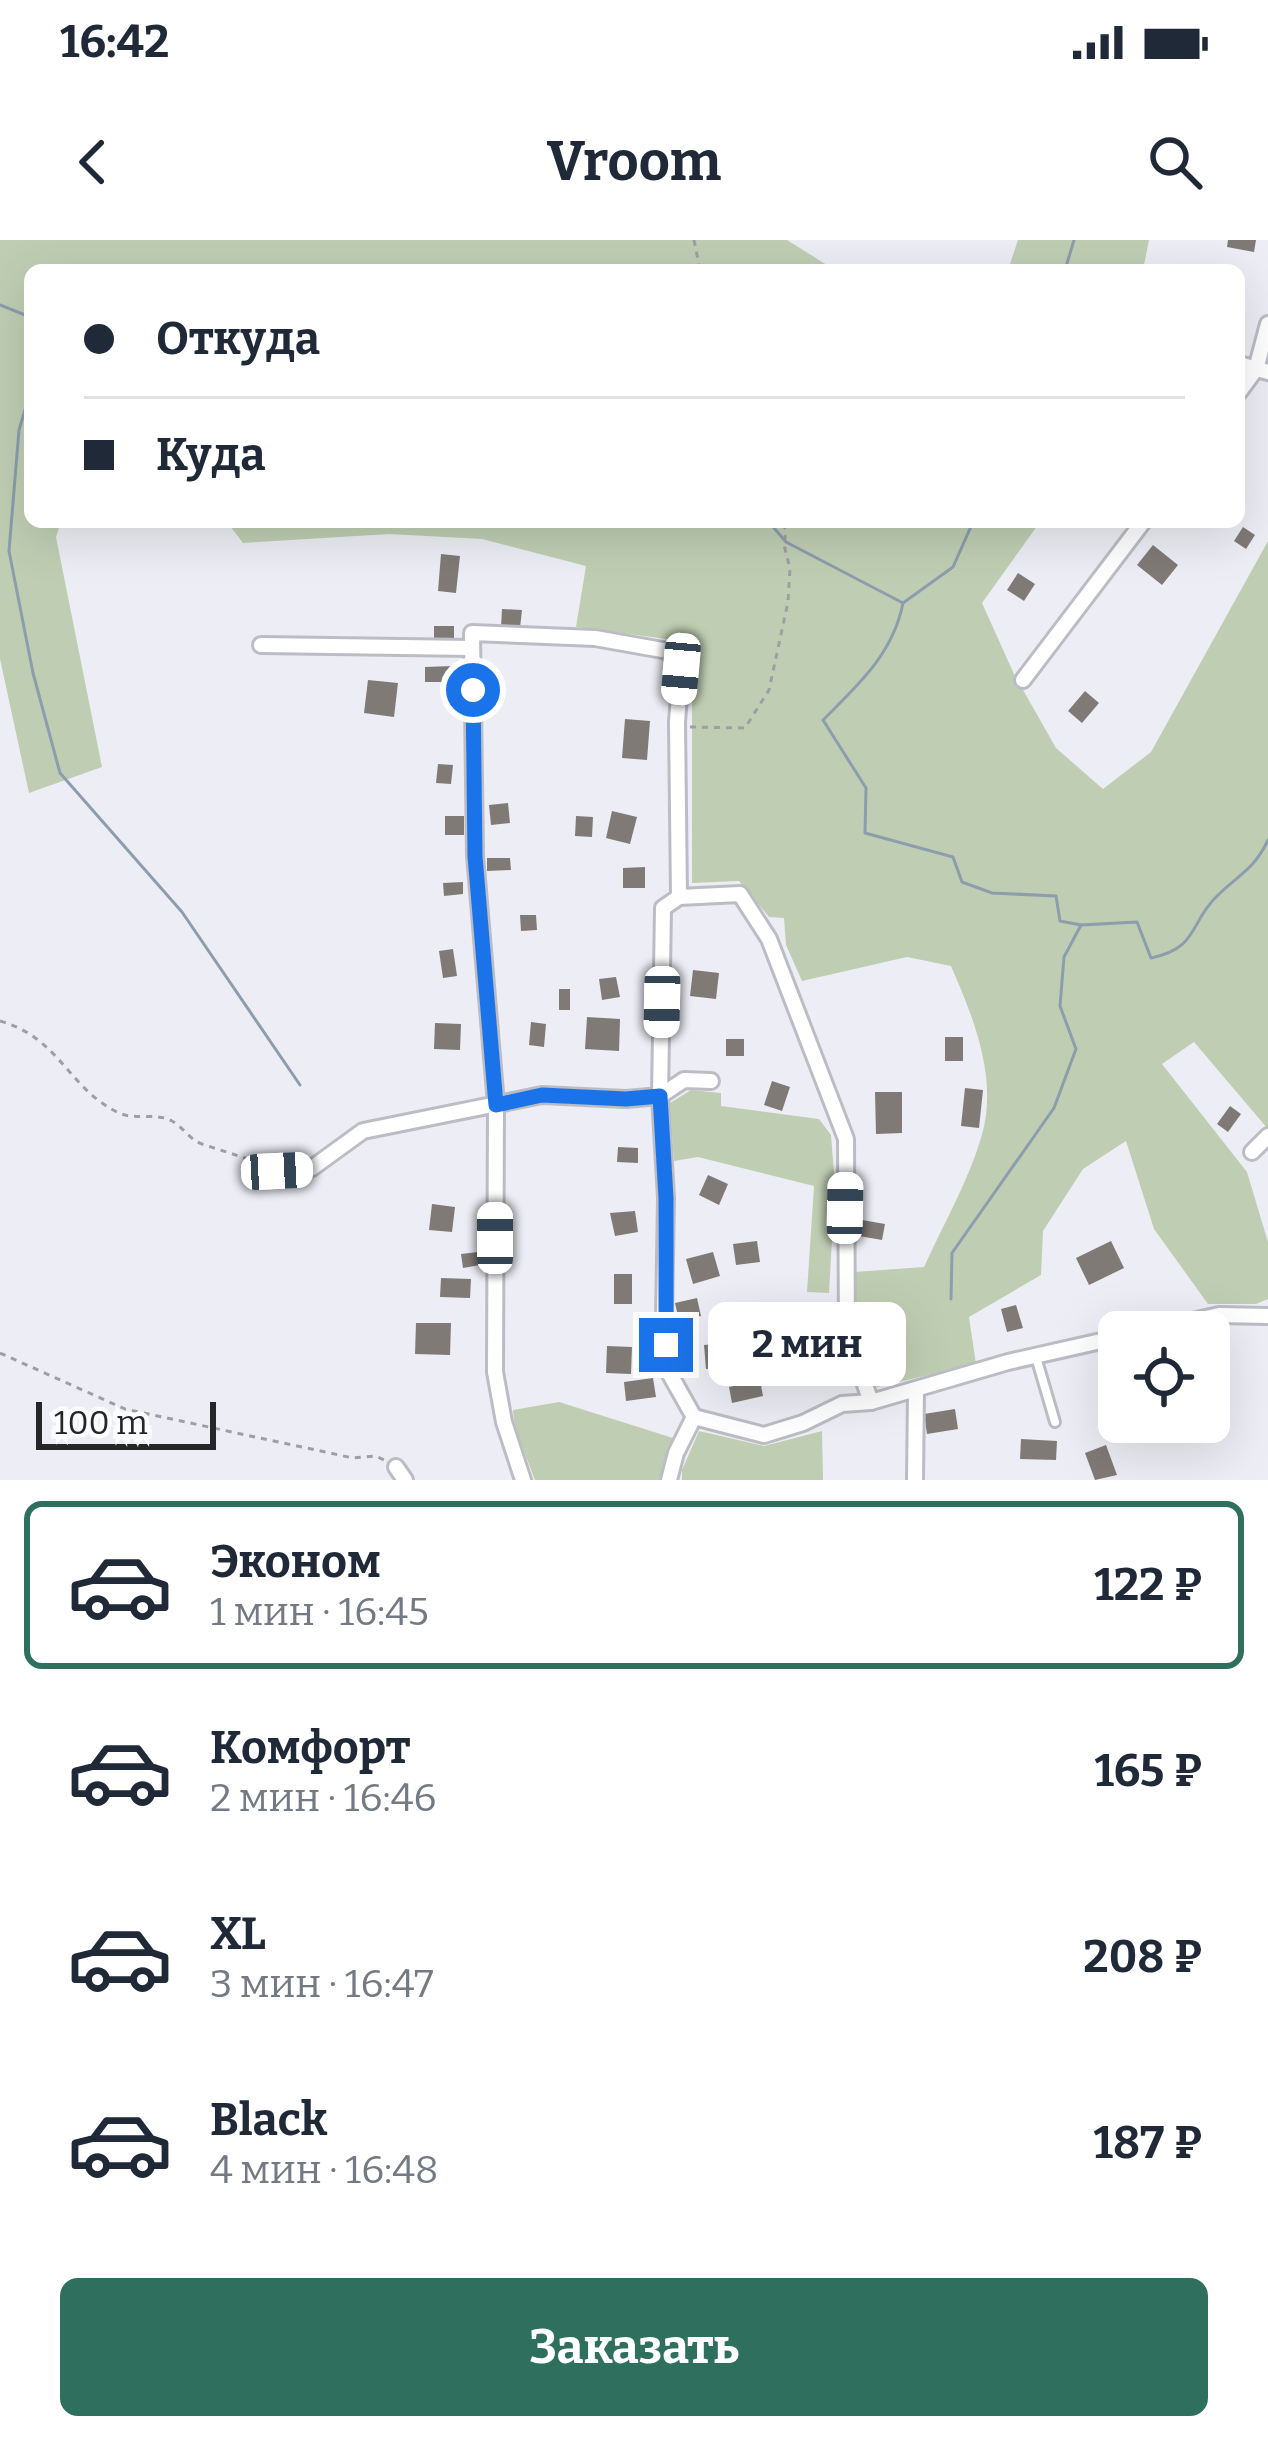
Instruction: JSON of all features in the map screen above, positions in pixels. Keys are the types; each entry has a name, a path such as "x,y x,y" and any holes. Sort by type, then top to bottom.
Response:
{"street":[{"path":"1262,371 1268,324"},
{"path":"1023,680 1138,528"},
{"path":"523,1480 504,1422 495,1372 496,1105 475,856 472,633 596,638 668,651 681,669 679,898"},
{"path":"261,646 472,648"},
{"path":"871,1402 847,1333 846,1139 770,940 740,894 679,898 664,908 660,1096 668,1371 694,1417 764,1435 842,1404 871,1402 1098,1341"},
{"path":"277,1171 312,1168 363,1131 542,1095 626,1099 660,1096 684,1080 711,1081"},
{"path":"1252,1152 1268,1136"},
{"path":"1230,1315 1268,1316"},
{"path":"915,1480 916,1390"},
{"path":"670,1480 676,1453 694,1417"}],"lane":[{"path":"1035,1355 1055,1422"}],"path":[{"path":"677,722 691,728 745,728 758,712 769,690 788,602 786,528"},
{"path":"0,1021 25,1028 50,1047 78,1082 120,1114 170,1118 198,1143 277,1171"},
{"path":"0,1353 125,1409 353,1458 376,1456 400,1473"}],"green space":[{"path":"0,240 787,240 825,264 24,264 24,528 59,528 56,537 102,767 29,793 0,659"},
{"path":"1018,240 1149,240 1144,264 1010,264"},
{"path":"232,528 1036,528 982,603 1014,674 1056,748 1103,789 1151,752 1268,541 1268,1129 1194,1042 1162,1064 1247,1172 1268,1242 1268,1299 1256,1304 1208,1304 1154,1229 1126,1141 1083,1169 1043,1231 1041,1275 969,1317 976,1364 877,1387 858,1335 854,1272 924,1267 969,1171 986,1116 981,1050 951,966 907,957 802,981 786,945 784,918 769,917 739,881 692,883 692,658 674,640 576,627 586,566 482,539 389,534 243,543"},
{"path":"691,1090 721,1093 721,1106 819,1119 831,1135 835,1186 829,1293 807,1292 814,1186 698,1157 674,1161 670,1103"},
{"path":"559,1402 673,1438 661,1480 535,1480 513,1410"},
{"path":"699,1431 764,1446 822,1431 823,1480 682,1480"}],"building":[{"path":"1228,240 1256,240 1254,252 1227,247"},
{"path":"1242,528 1255,535 1246,549 1234,541"},
{"path":"1153,545 1178,565 1162,585 1137,565"},
{"path":"441,554 460,556 456,593 438,591"},
{"path":"1018,573 1035,584 1024,601 1007,590"},
{"path":"502,609 522,610 520,628 501,627"},
{"path":"434,626 454,626 454,639 434,638"},
{"path":"452,666 452,682 425,682 425,667"},
{"path":"368,680 398,683 394,717 364,713"},
{"path":"1085,691 1099,703 1082,723 1068,711"},
{"path":"625,719 650,721 647,760 622,758"},
{"path":"438,764 453,765 451,784 436,783"},
{"path":"508,803 510,823 491,825 489,805"},
{"path":"612,811 637,817 630,844 606,838"},
{"path":"445,816 464,816 464,835 445,835"},
{"path":"576,816 593,817 592,837 575,836"},
{"path":"487,858 510,858 511,870 487,871"},
{"path":"645,867 645,888 623,888 623,868"},
{"path":"463,882 463,894 444,896 443,883"},
{"path":"520,915 536,915 537,930 521,931"},
{"path":"453,949 457,976 443,978 439,951"},
{"path":"693,970 719,973 716,999 690,996"},
{"path":"616,977 620,997 602,1000 599,979"},
{"path":"559,989 570,989 570,1010 559,1010"},
{"path":"587,1017 620,1019 619,1051 585,1049"},
{"path":"531,1022 546,1024 544,1047 529,1045"},
{"path":"435,1023 461,1024 460,1050 434,1049"},
{"path":"945,1037 963,1037 963,1061 945,1061"},
{"path":"726,1039 744,1039 744,1056 726,1056"},
{"path":"772,1081 790,1087 782,1111 764,1105"},
{"path":"965,1088 983,1090 979,1128 961,1126"},
{"path":"875,1092 902,1092 902,1133 876,1134"},
{"path":"1230,1106 1241,1114 1228,1132 1217,1124"},
{"path":"618,1147 638,1148 638,1163 617,1162"},
{"path":"708,1175 728,1184 719,1205 699,1195"},
{"path":"432,1204 455,1207 452,1232 429,1230"},
{"path":"635,1211 638,1232 615,1236 610,1213"},
{"path":"862,1220 885,1224 882,1240 859,1236"},
{"path":"757,1241 760,1262 736,1265 733,1244"},
{"path":"1111,1241 1124,1268 1089,1285 1076,1258"},
{"path":"478,1252 480,1265 463,1268 461,1254"},
{"path":"713,1252 720,1276 693,1284 686,1259"},
{"path":"614,1274 632,1274 632,1304 614,1304"},
{"path":"441,1278 471,1279 470,1298 440,1297"},
{"path":"697,1298 701,1316 679,1321 675,1303"},
{"path":"1016,1305 1023,1328 1007,1332 1001,1309"},
{"path":"416,1323 451,1323 450,1355 415,1354"},
{"path":"727,1343 730,1367 706,1369 704,1345"},
{"path":"607,1346 632,1347 631,1374 606,1373"},
{"path":"653,1378 656,1397 626,1401 624,1382"},
{"path":"760,1380 763,1396 732,1403 729,1387"},
{"path":"955,1409 958,1429 927,1434 924,1414"},
{"path":"1021,1439 1057,1441 1056,1460 1020,1459"},
{"path":"1106,1445 1117,1475 1095,1480 1085,1453"}],"waterway":[{"path":"1067,264 1074,240"},
{"path":"0,305 24,315"},
{"path":"24,413 9,551 33,673 60,773 182,912 300,1085"},
{"path":"774,528 786,542 903,603 883,653 823,720 866,788 865,833 953,857 962,882 992,893 1056,896 1060,921 1081,925 1137,922 1151,958 1186,941 1208,906 1252,865 1268,840"},
{"path":"903,603 953,567 970,528"},
{"path":"951,1299 952,1253 1054,1108 1076,1049 1060,1006 1064,957 1081,925"}],"route":[{"path":"473,690 475,856 496,1105 542,1095 660,1096 666,1345"}]}
